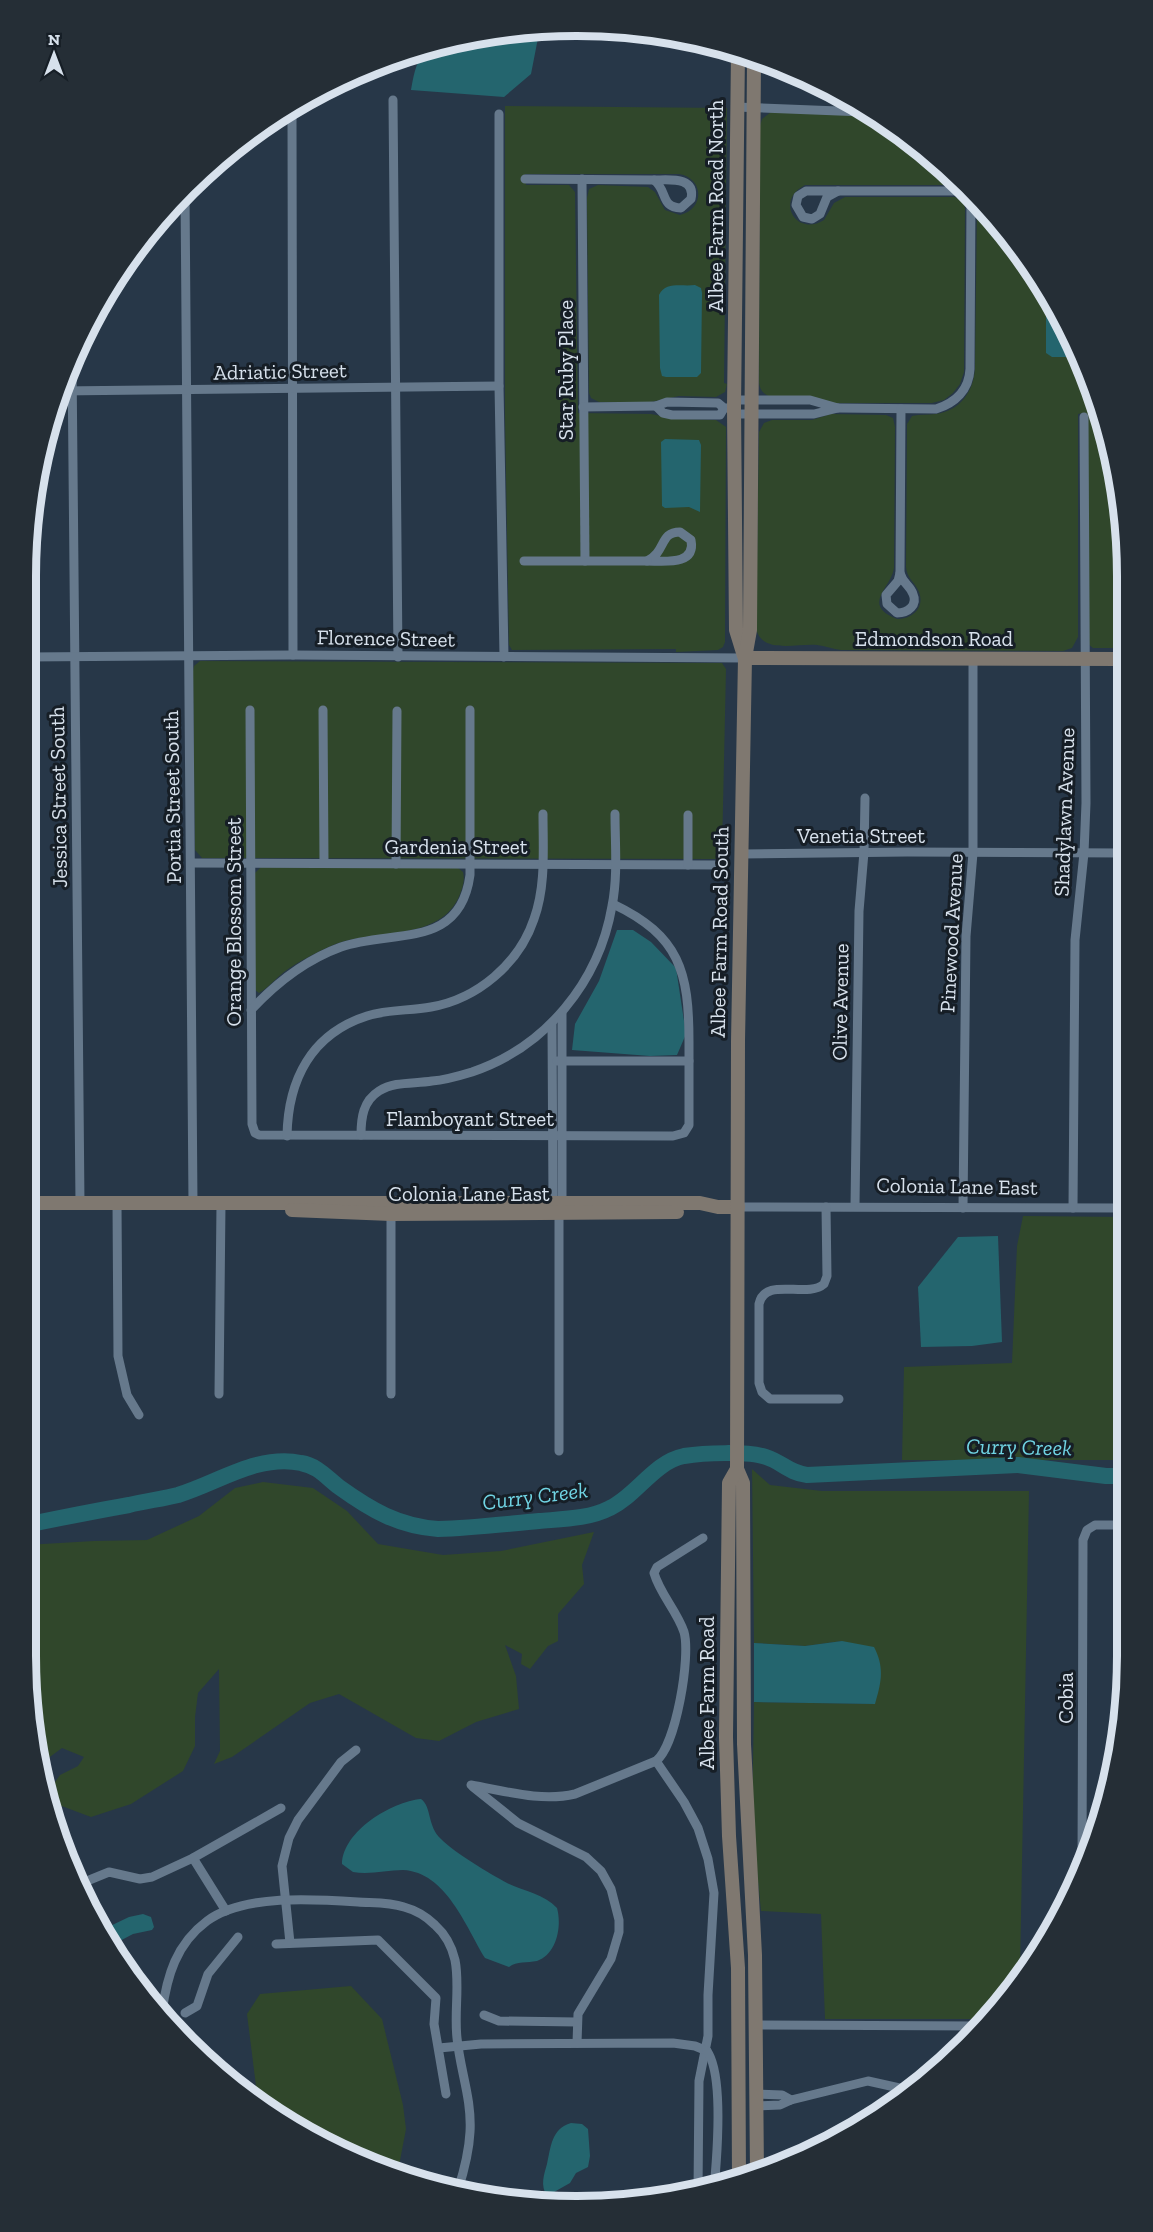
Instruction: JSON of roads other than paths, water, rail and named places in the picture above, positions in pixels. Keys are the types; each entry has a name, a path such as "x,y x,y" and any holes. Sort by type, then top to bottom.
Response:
{"main road":[{"name":"Albee Farm Road North","path":"735,360 738,61"},
{"name":"Albee Farm Road North","path":"753,360 754,66"},
{"name":"Albee Farm Road South","path":"735,360 732,407 736,630 745,658"},
{"name":"Albee Farm Road South","path":"738,1207 738,1041 745,658 750,630 753,360"},
{"name":"Edmondson Road","path":"745,658 1117,659"},
{"name":"Colonia Lane East","path":"36,1203 221,1204 324,1213 391,1208 558,1206 699,1212 718,1207 738,1207"},
{"name":"Albee Farm Road","path":"738,1207 736,1469 743,1483 744,1744 755,1943 757,2164"},
{"name":"Albee Farm Road","path":"736,1469 729,1483 726,1592 727,1784 739,2016 739,2171"},
{"path":"734,1903 742,1903 745,1909 750,2041 757,2068"}],"street":[{"path":"393,100 398,657"},
{"path":"736,107 852,111"},
{"path":"499,114 504,657"},
{"path":"292,117 292,655"},
{"path":"525,179 654,180"},
{"name":"Star Ruby Place","path":"582,179 585,561"},
{"path":"838,191 827,197 823,210 817,217 803,217 797,210 798,196 806,191 838,191 956,191"},
{"name":"Portia Street South","path":"185,204 194,1204"},
{"path":"656,406 663,413 692,415 720,415 732,407 752,407 796,414 814,414 838,408 929,410 942,407 959,395 967,383 970,369 971,207"},
{"name":"Jessica Street South","path":"72,384 80,1203"},
{"name":"Adriatic Street","path":"72,391 500,386"},
{"path":"583,407 656,406 667,402 718,403 732,407 752,407 796,400 815,401 838,408"},
{"path":"796,400 796,414"},
{"path":"692,402 692,415"},
{"path":"900,573 901,409"},
{"name":"Shadylawn Avenue","path":"1073,1208 1075,940 1084,853 1084,417"},
{"path":"524,561 647,561 682,560 690,554 691,540 680,532 671,533 664,540 660,553 647,561"},
{"name":"Florence Street","path":"36,657 292,655 745,658"},
{"name":"Pinewood Avenue","path":"963,1208 966,936 973,853 973,659"},
{"name":"Orange Blossom Street","path":"250,710 252,1124 255,1133"},
{"path":"323,710 324,863"},
{"path":"251,1010 292,972 327,953 361,942 422,934 437,928 452,916 463,902 468,885 470,864 470,710"},
{"path":"396,864 397,711"},
{"name":"Olive Avenue","path":"855,1206 859,911 864,852 865,798"},
{"path":"287,1136 288,1109 296,1079 310,1055 326,1039 350,1023 367,1016 433,1007 460,998 485,984 506,965 523,943 534,921 540,900 543,814"},
{"path":"361,1136 362,1115 365,1107 378,1091 397,1084 439,1080 473,1072 514,1053 552,1024 562,1013 583,984 607,930 613,904 615,814"},
{"path":"688,815 688,865"},
{"name":"Venetia Street","path":"742,854 1117,853"},
{"name":"Gardenia Street","path":"191,863 721,865"},
{"path":"557,1061 689,1061 689,1001 678,961 665,942 648,924 613,904"},
{"path":"559,1451 557,1061 562,1013"},
{"path":"552,1024 557,1061"},
{"name":"Flamboyant Street","path":"255,1133 264,1136 673,1136 684,1133 689,1125 689,1061"},
{"path":"117,1203 118,1356 127,1395 139,1415"},
{"path":"219,1394 221,1204"},
{"name":"Colonia Lane East","path":"738,1207 1117,1209"},
{"path":"826,1207 827,1276 824,1284 815,1289 770,1290 764,1292 759,1300 759,1383 762,1392 770,1399 839,1399"},
{"path":"391,1208 391,1394"},
{"name":"Cobia","path":"1082,1845 1083,1540 1087,1530 1095,1525 1117,1525"},
{"path":"578,2043 580,2009 599,1981 616,1946 619,1920 611,1890 601,1871 586,1857 518,1823 471,1785 538,1797 563,1797 656,1761 665,1752 672,1736 687,1654 681,1625 654,1573 657,1567 703,1538"},
{"path":"290,1943 282,1866 293,1830 341,1762 356,1750"},
{"path":"656,1761 684,1802 698,1828 712,1877 713,1930 707,2051 699,2081 698,2182"},
{"path":"86,1881 109,1872 140,1879 149,1878 192,1858 281,1808"},
{"path":"192,1858 226,1911"},
{"path":"163,2004 168,1978 180,1949 207,1921 226,1911 285,1901 334,1900 389,1904 415,1911 433,1923 447,1941 455,1962 458,2045 469,2097 471,2122 468,2153 460,2183"},
{"path":"185,2013 197,2006 208,1974 238,1937"},
{"path":"276,1944 378,1940 436,1998 434,2024 446,2094"},
{"path":"484,2015 498,2021 578,2022"},
{"path":"757,2025 970,2026"},
{"path":"439,2048 458,2045 673,2043 695,2046 707,2051 714,2065 716,2081 717,2153 715,2178"},
{"path":"757,2100 780,2106 791,2100 868,2081 900,2088"}],"waterway":[{"name":"Curry Creek","path":"36,1523 178,1495 253,1466 285,1461 301,1463 322,1472 339,1487 386,1516 410,1524 438,1529 566,1519 602,1512 620,1502 673,1459 702,1454 758,1455 807,1475 1018,1465 1117,1476"}]}
